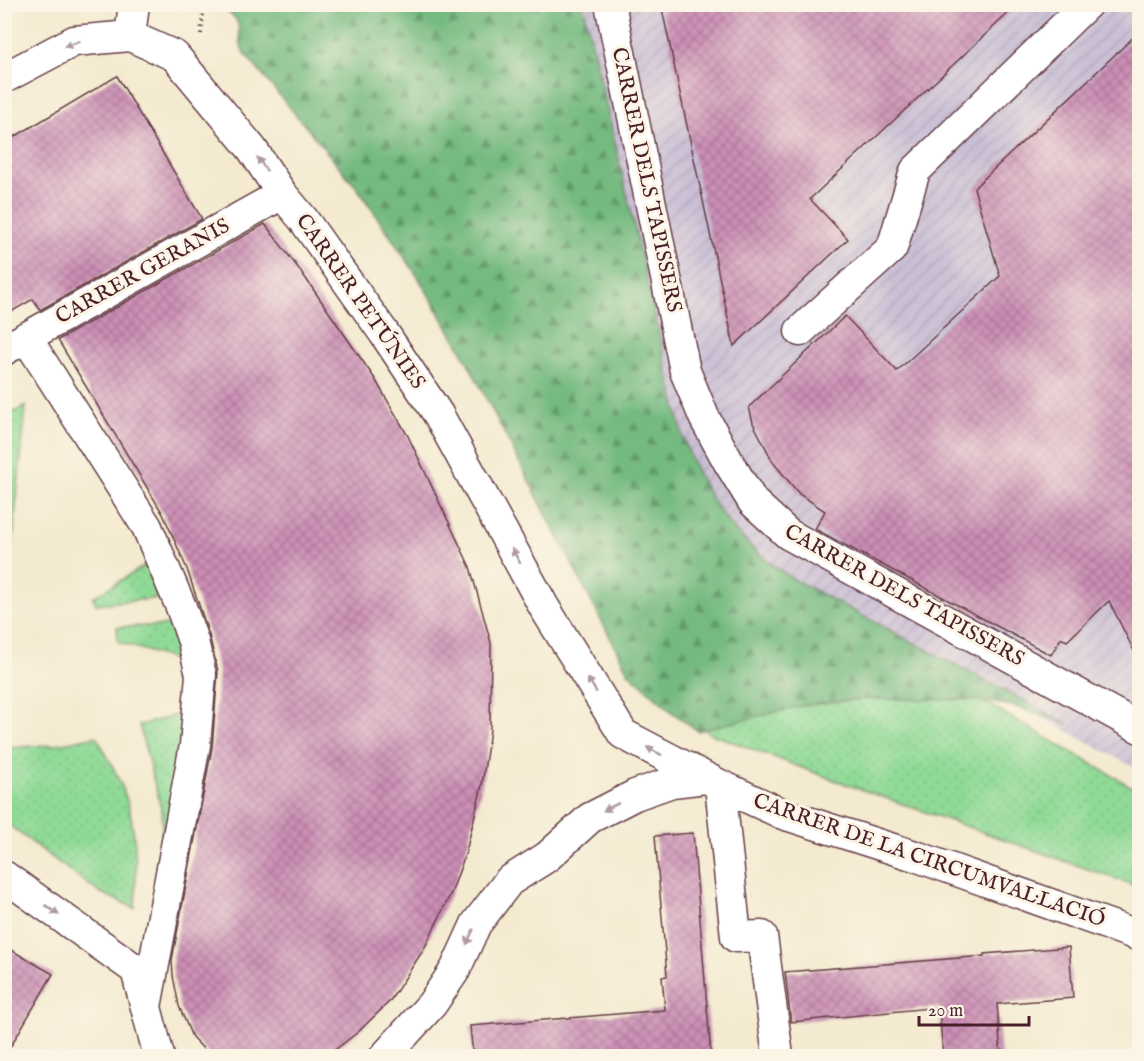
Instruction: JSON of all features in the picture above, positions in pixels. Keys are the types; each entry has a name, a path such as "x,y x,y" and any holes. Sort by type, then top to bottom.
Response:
{"street":[{"path":"4,78 74,41 130,36 134,4"},
{"name":"CARRER DELS TAPISSERS","path":"610,4 685,370 704,417 729,464 753,502 788,534 1140,728"},
{"path":"800,331 892,248 915,171 1087,4"},
{"name":"CARRER PETÚNIES","path":"130,36 175,56 252,149 282,194 303,219 357,295 438,414 544,608 623,734"},
{"name":"CARRER GERANIS","path":"15,343 282,194"},
{"path":"15,343 147,527 181,607 193,641 201,675 195,745 146,1007"},
{"name":"CARRER DE LA CIRCUMVAL·LACIÓ","path":"623,734 783,814 918,857 1140,936"},
{"path":"385,1056 432,1004 455,969 476,924 509,881 547,856 590,818 635,795 672,782 713,781 736,937 762,936 778,1056"},
{"path":"4,876 136,970 159,1056"}],"shaded area":[{"path":"583,5 1139,5 1139,770 695,528"}],"green space":[{"path":"212,5 583,5 683,437 713,501 739,535 755,551 793,579 1068,724 1013,706 976,700 865,699 805,705 698,731 673,713 628,672 459,346 418,277 358,189 244,53 234,17"},
{"path":"26,406 12,547 5,546 5,417"},
{"path":"691,533 1139,791 1139,887 837,781 709,733 644,672"},
{"path":"158,558 173,597 96,604 93,597"},
{"path":"183,625 185,663 118,642 117,627"},
{"path":"189,709 162,884 162,812 139,725 174,716"},
{"path":"96,736 118,777 131,817 136,856 135,908 97,891 5,822 5,748 54,745"}],"building":[{"path":"661,4 1018,4 810,199 848,239 734,346"},
{"path":"1140,31 1140,663 1109,601 1067,641 1061,638 1051,655 815,529 825,511 799,494 773,462 753,423 749,407 845,316 897,371 1000,276 974,188"},
{"path":"117,76 202,219 40,310 33,299 4,316 4,143"},
{"path":"265,224 302,273 375,379 408,436 470,567 491,643 490,730 482,785 466,852 452,891 424,949 390,1001 358,1032 327,1056 210,1056 192,1037 179,1006 172,960 212,748 218,671 209,635 187,569 163,514 58,340"},
{"path":"693,833 711,1056 473,1056 470,1026 665,1010 662,977 667,976 655,836"},
{"path":"4,946 53,974 5,1056 4,1056"},
{"path":"1069,947 1073,998 997,1004 1001,1056 943,1056 939,1007 791,1022 785,972"}]}
